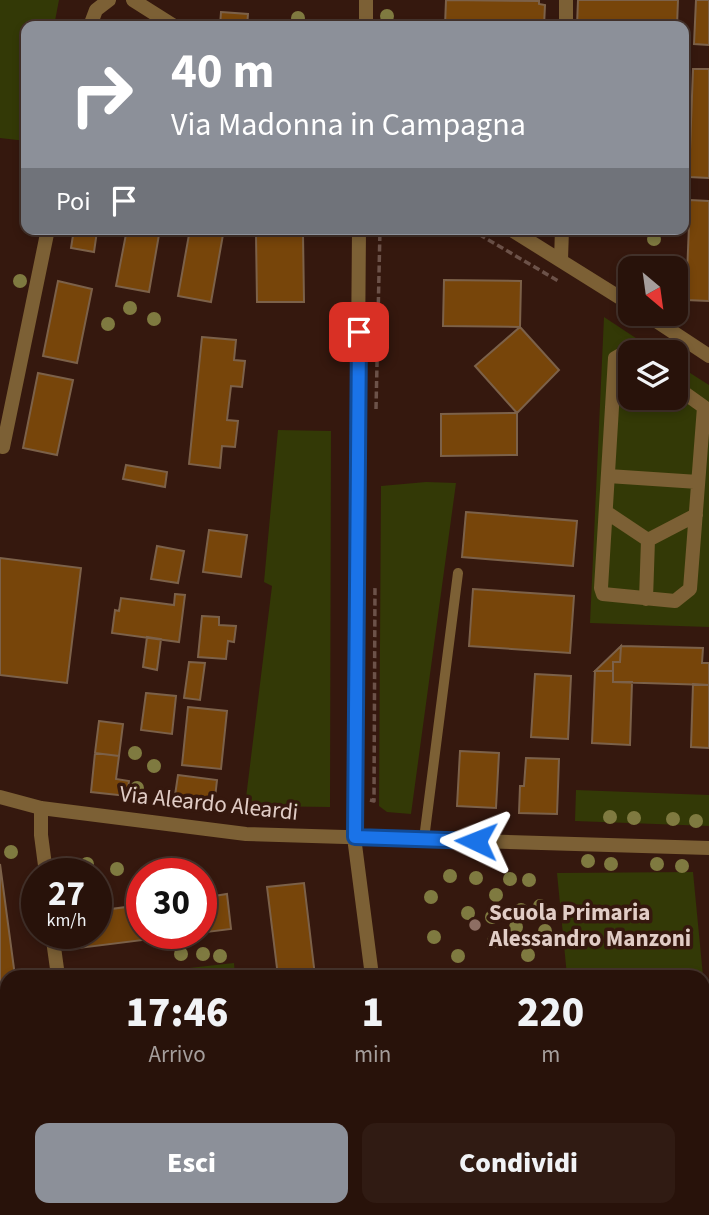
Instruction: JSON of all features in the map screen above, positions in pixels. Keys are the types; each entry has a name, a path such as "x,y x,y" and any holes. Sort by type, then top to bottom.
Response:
{"street":[{"path":"92,21 96,10 109,0"},
{"path":"134,0 163,21"},
{"path":"366,0 366,21"},
{"path":"566,0 566,21"},
{"path":"0,446 3,447 47,235"},
{"path":"359,235 355,837 371,970"},
{"path":"520,235 618,296"},
{"path":"561,260 562,235"},
{"path":"664,326 709,356"},
{"path":"618,357 615,358 601,588 603,594 675,601 690,589 704,407 688,396"},
{"path":"608,476 698,482"},
{"path":"606,512 649,540"},
{"path":"649,540 696,516"},
{"path":"646,599 649,540"},
{"name":"Via Aleardo Aleardi","path":"0,797 41,808 246,834 709,848"},
{"path":"41,808 45,858"},
{"path":"54,949 57,970"}],"lane":[{"path":"424,839 458,573"}],"path":[{"path":"376,421 380,235"},
{"path":"480,235 566,285"},
{"path":"355,799 374,801 374,584"}],"green space":[{"path":"0,0 59,0 55,21 21,21 21,140 0,138"},
{"path":"604,317 639,340 618,340 618,410 688,410 688,372 709,385 709,627 590,623"},
{"path":"278,430 331,431 330,807 245,806 272,586 264,582"},
{"path":"426,482 456,483 411,814 387,812 379,806 381,486"},
{"path":"576,790 709,795 709,826 575,821"},
{"path":"693,872 702,970 566,970 557,873"},
{"path":"234,963 235,970 171,970"}],"building":[{"path":"446,0 539,1 539,4 545,5 544,21 445,21"},
{"path":"578,0 678,0 677,21 577,21"},
{"path":"696,0 709,0 709,45 694,44"},
{"path":"221,12 248,14 247,21 220,21"},
{"path":"693,69 709,69 709,178 689,177"},
{"path":"690,200 709,201 709,301 688,300"},
{"path":"73,235 96,235 94,252 71,248"},
{"path":"126,235 159,235 149,292 116,286"},
{"path":"189,235 223,235 211,302 178,296"},
{"path":"256,235 303,235 304,302 257,302"},
{"path":"444,280 521,281 520,327 443,326"},
{"path":"58,281 92,289 77,363 43,356"},
{"path":"520,327 559,370 517,413 475,366"},
{"path":"202,337 236,340 234,360 245,361 242,387 231,386 227,420 238,421 235,447 222,446 220,468 189,464"},
{"path":"38,373 73,380 57,455 23,448"},
{"path":"517,413 517,455 441,456 441,414"},
{"path":"126,465 167,472 165,487 123,479"},
{"path":"466,512 577,521 573,566 462,557"},
{"path":"209,530 247,535 241,577 203,572"},
{"path":"157,546 184,551 178,583 151,579"},
{"path":"0,558 81,568 67,683 0,675"},
{"path":"473,589 574,596 570,653 469,646"},
{"path":"175,594 185,595 179,642 112,633 115,610 119,611 121,598 174,605"},
{"path":"202,616 219,617 219,625 236,626 234,642 228,641 226,659 198,657"},
{"path":"147,637 161,639 157,670 143,667"},
{"path":"621,646 703,648 702,663 709,663 709,685 613,682 613,662 620,662"},
{"path":"621,646 620,662 613,662 613,671 595,671"},
{"path":"189,662 205,663 200,700 184,698"},
{"path":"595,671 613,671 613,682 632,682 630,745 592,743"},
{"path":"535,674 571,676 568,739 531,737"},
{"path":"693,684 709,685 709,748 691,747"},
{"path":"146,693 176,696 172,734 141,730"},
{"path":"188,707 227,711 221,769 182,765"},
{"path":"99,721 123,724 119,756 95,753"},
{"path":"460,751 499,753 496,808 457,806"},
{"path":"95,753 119,756 116,779 129,781 127,796 91,792"},
{"path":"526,758 559,759 557,814 519,813 520,786 524,786"},
{"path":"178,775 217,780 214,807 174,802"},
{"path":"0,864 14,970 0,970"},
{"path":"304,883 314,970 277,970 267,887"},
{"path":"227,894 231,929 217,931 217,896"},
{"path":"126,907 126,942 112,944 112,909"}],"place":[{"name":"Scuola Primaria Alessandro Manzoni","path":"475,925"}],"route":[{"path":"359,332 355,837 476,841"}]}
